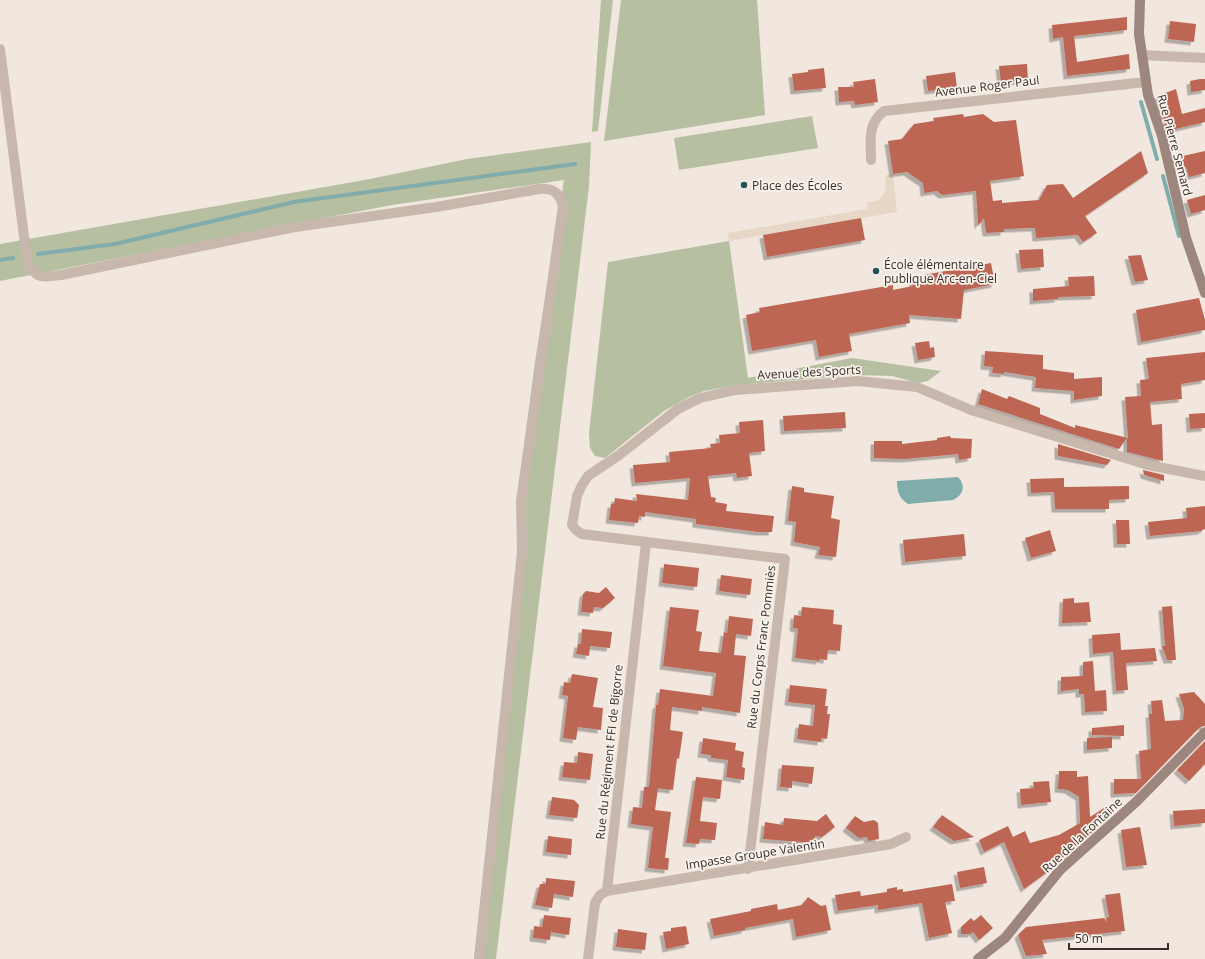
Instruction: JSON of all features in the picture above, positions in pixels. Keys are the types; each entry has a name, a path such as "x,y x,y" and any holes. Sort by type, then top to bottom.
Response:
{"street":[{"name":"Rue Pierre Semard","path":"1140,0 1139,34 1146,82 1162,136 1186,238 1205,294"},
{"path":"0,49 27,260 32,272 36,275 47,276 61,274 295,227 436,207 539,189 552,190 560,196 563,206 521,501 522,552 478,959"},
{"path":"1142,55 1205,58"},
{"name":"Avenue Roger Paul","path":"871,160 871,131 875,118 884,111 1146,82"},
{"name":"Avenue des Sports","path":"582,534 576,530 572,524 577,496 588,476 619,455 678,409 700,398 735,390 858,381 918,387 970,410 1148,464 1205,476"},
{"name":"Rue du Corps Franc Pommiès","path":"582,534 784,559 748,869"},
{"name":"Rue du Régiment FFI de Bigorre","path":"607,891 646,543"},
{"name":"Rue de la Fontaine","path":"978,959 1005,938 1060,870 1136,802 1205,732"},
{"name":"Impasse Groupe Valentin","path":"607,891 748,869 891,844 906,836"},
{"path":"588,959 595,903 600,895 607,891"}],"green space":[{"path":"601,0 613,0 598,131 592,132"},
{"path":"621,0 757,0 765,115 604,141"},
{"path":"812,116 818,148 679,170 674,138"},
{"path":"591,142 589,186 496,959 474,959 517,567 517,500 535,362 564,180 392,205 0,281 0,244 370,179 467,159"},
{"path":"729,241 748,378 852,358 941,371 928,381 918,383 892,376 854,375 737,385 704,391 689,397 664,411 605,458 595,456 590,448 589,433 608,262"}],"shaded area":[{"path":"893,174 897,212 729,241 728,233 867,209 867,202 873,202 880,199 885,191 886,175"}],"water":[{"path":"958,477 961,480 963,490 957,498 953,500 908,504 902,499 897,488 897,481"}],"building":[{"path":"1127,17 1127,30 1074,36 1077,62 1129,54 1130,69 1067,76 1063,37 1053,39 1052,25"},
{"path":"1170,21 1196,24 1194,42 1168,39"},
{"path":"1027,64 1028,80 1001,83 999,66"},
{"path":"824,68 826,88 794,91 792,74"},
{"path":"955,72 957,88 928,91 926,76"},
{"path":"875,79 878,102 855,105 854,101 839,102 838,87 854,87 853,82"},
{"path":"1205,79 1205,90 1191,92 1190,81"},
{"path":"1176,89 1182,114 1205,108 1205,122 1167,131 1157,96"},
{"path":"963,114 964,117 983,114 994,122 1016,120 1024,176 990,181 993,201 1002,200 1002,203 1039,200 1047,185 1063,184 1073,198 1141,151 1148,173 1085,216 1097,233 1083,242 1078,235 1036,238 1035,228 1004,229 1004,232 986,233 984,218 978,226 976,191 942,195 937,191 924,193 923,183 907,172 893,174 888,141 902,139 914,124 934,121 933,118"},
{"path":"1205,151 1205,173 1189,177 1186,167 1177,169 1174,158"},
{"path":"1205,195 1205,210 1191,214 1187,200"},
{"path":"861,218 865,240 767,257 763,235"},
{"path":"1043,249 1044,267 1021,269 1019,250"},
{"path":"1141,255 1148,280 1135,282 1128,256"},
{"path":"991,263 995,284 964,290 961,319 909,315 910,323 849,334 852,351 819,357 816,340 752,351 746,315 760,312 759,308 893,285 893,290 913,286 912,277"},
{"path":"1094,276 1095,296 1058,297 1058,299 1033,301 1033,289 1069,286 1068,277"},
{"path":"1199,298 1205,320 1205,330 1141,342 1136,310"},
{"path":"929,341 930,348 934,347 935,357 918,360 915,343"},
{"path":"985,351 1043,355 1043,369 1074,373 1074,379 1102,377 1102,396 1074,400 1074,391 1035,388 1036,377 1004,372 1004,374 992,373 993,367 984,366"},
{"path":"1205,352 1205,380 1181,384 1182,399 1150,402 1152,425 1162,424 1163,461 1127,452 1127,438 1119,449 978,404 982,389 1007,399 1009,396 1040,408 1040,414 1075,428 1075,425 1128,438 1125,397 1141,396 1140,380 1149,379 1146,358"},
{"path":"845,412 846,428 784,431 783,416"},
{"path":"1205,413 1205,428 1190,429 1189,414"},
{"path":"763,420 765,451 749,453 752,476 737,478 736,473 708,476 711,497 716,498 715,502 727,504 726,511 774,516 772,532 758,532 696,524 696,519 645,512 645,517 639,516 638,523 609,520 611,504 614,504 615,498 637,501 636,494 688,500 690,478 635,483 633,465 670,462 669,452 711,448 710,444 720,443 719,435 740,433 739,422"},
{"path":"950,436 951,438 972,439 971,458 959,460 958,454 905,459 874,458 874,441 902,441 902,444 937,440 937,438"},
{"path":"1058,444 1111,460 1107,465 1058,456"},
{"path":"1143,470 1164,475 1164,481 1144,475"},
{"path":"1064,478 1064,487 1129,486 1129,499 1109,500 1109,509 1055,509 1054,492 1031,493 1030,479"},
{"path":"792,486 804,488 804,492 834,496 831,518 840,520 836,557 818,555 820,547 794,542 796,522 788,521"},
{"path":"1205,506 1205,529 1202,531 1150,536 1148,522 1187,518 1186,508"},
{"path":"1116,520 1129,520 1130,544 1117,544"},
{"path":"1050,530 1056,551 1031,558 1025,538"},
{"path":"964,534 966,556 905,562 903,540"},
{"path":"664,564 699,568 697,587 662,583"},
{"path":"721,575 752,579 750,595 719,591"},
{"path":"606,587 615,598 603,608 594,607 593,613 581,612 583,594 586,591 599,593"},
{"path":"1074,598 1074,603 1089,602 1091,622 1062,623 1063,599"},
{"path":"1172,606 1176,660 1167,660 1162,646 1165,646 1162,607"},
{"path":"670,607 699,610 696,631 702,632 699,651 721,653 724,632 727,633 729,616 753,619 751,636 736,634 734,655 746,656 740,713 702,707 702,711 672,707 670,730 683,732 679,759 677,758 673,790 658,788 655,810 671,812 665,858 669,858 668,870 648,868 653,827 631,824 633,807 642,808 644,787 649,787 656,705 658,705 660,689 713,696 716,673 663,666"},
{"path":"802,607 834,610 833,624 842,625 840,651 828,650 827,660 820,659 819,661 795,658 798,629 793,628 794,615 801,616"},
{"path":"582,629 612,632 610,648 590,646 589,656 576,654 578,644 581,644"},
{"path":"1120,633 1121,650 1155,648 1157,661 1126,663 1128,690 1116,691 1113,652 1093,654 1092,635"},
{"path":"1093,661 1095,691 1106,690 1107,711 1085,712 1084,694 1079,694 1079,689 1061,691 1061,677 1083,676 1083,662"},
{"path":"572,674 598,678 593,707 603,708 601,730 578,727 576,740 563,738 568,696 562,695 564,682 570,683"},
{"path":"790,685 827,689 825,706 828,706 827,714 830,714 827,739 821,738 821,742 797,739 799,724 813,726 815,705 788,702"},
{"path":"1194,692 1205,704 1205,726 1200,727 1136,793 1114,794 1114,779 1141,779 1139,751 1151,749 1149,714 1152,714 1151,701 1162,700 1165,721 1183,720 1184,709 1179,694"},
{"path":"1124,725 1124,736 1092,735 1092,728"},
{"path":"1112,737 1112,748 1087,750 1087,738"},
{"path":"703,738 736,743 735,750 744,752 742,767 745,768 744,780 726,777 728,760 711,758 711,755 701,754"},
{"path":"1205,741 1205,764 1189,781 1177,770"},
{"path":"578,752 593,754 590,780 562,777 564,762 577,763"},
{"path":"782,765 814,767 812,784 792,781 792,788 780,787"},
{"path":"1059,771 1077,771 1077,777 1088,776 1090,817 1104,808 1110,817 1068,852 1053,868 1024,889 1004,842 984,852 979,840 1008,826 1013,837 1025,831 1030,843 1059,835 1080,823 1079,797 1068,790 1058,789"},
{"path":"696,777 722,780 720,799 703,797 700,821 717,823 715,840 700,839 699,844 686,843"},
{"path":"1049,781 1051,802 1021,805 1020,789 1034,788 1033,782"},
{"path":"552,797 574,800 579,805 577,818 549,815"},
{"path":"1205,809 1205,823 1174,826 1173,811"},
{"path":"826,814 835,827 822,837 815,836 814,843 763,839 765,822 783,825 784,818 817,821"},
{"path":"942,815 974,837 954,841 933,827"},
{"path":"855,816 864,822 874,820 878,823 879,839 868,841 867,837 859,838 846,828"},
{"path":"1140,827 1147,865 1126,867 1121,830"},
{"path":"548,836 572,839 571,855 546,852"},
{"path":"984,867 987,883 960,888 957,872"},
{"path":"546,878 575,881 573,897 554,894 552,908 535,905 540,884 546,884"},
{"path":"952,884 955,901 945,902 952,933 929,938 922,903 878,910 878,905 838,911 835,895 860,891 861,896 887,892 887,889 897,887 897,890 903,889 903,892"},
{"path":"1120,893 1125,931 1042,940 1047,954 1026,956 1018,935 1026,927 1104,918 1107,922 1106,918 1109,917 1105,895"},
{"path":"808,897 821,906 826,905 831,930 796,937 793,919 745,928 745,930 714,936 710,919 777,904 778,910 802,905"},
{"path":"544,915 571,918 569,935 551,932 550,940 533,938 534,926 542,927"},
{"path":"981,915 993,928 979,940 973,932 971,934 961,934 961,927 971,918 974,921"},
{"path":"686,926 689,944 666,949 663,932 671,931 671,928"},
{"path":"618,929 647,933 645,950 616,947"}],"waterway":[{"path":"1141,102 1157,159"},
{"path":"38,254 115,244 294,202 575,164"},
{"path":"1163,176 1179,236"},
{"path":"0,260 13,258"}],"place":[{"name":"Place des Écoles","path":"744,185"},
{"name":"École élémentaire publique Arc-en-Ciel","path":"876,271"}]}
